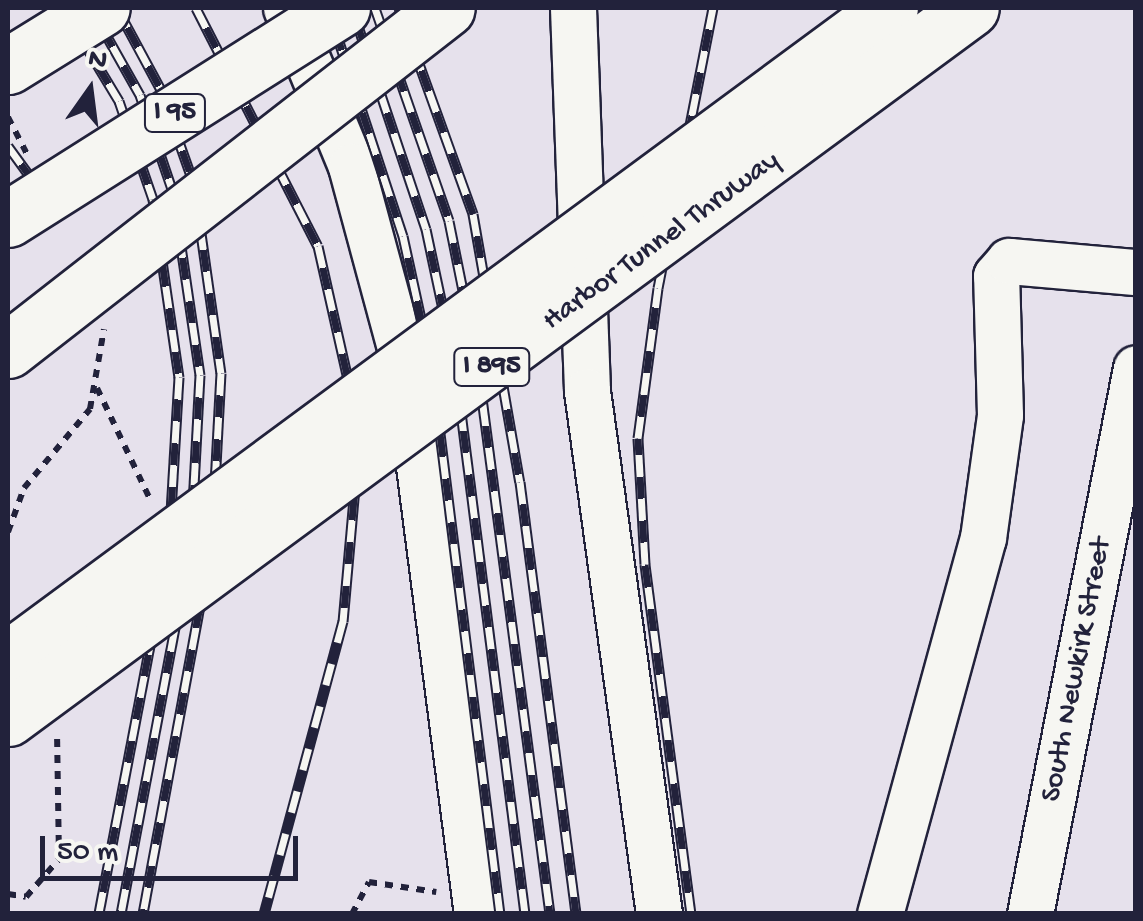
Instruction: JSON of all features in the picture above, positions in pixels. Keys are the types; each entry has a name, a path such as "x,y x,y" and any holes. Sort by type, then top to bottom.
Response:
{"highway":[{"path":"8,66 102,8"},
{"name":"I 95","path":"8,218 342,8"},
{"path":"8,350 447,8"},
{"name":"Harbor Tunnel Thruway","path":"8,659 890,8"},
{"name":"Harbor Tunnel Thruway","path":"32,725 972,8"}],"street":[{"path":"286,8 351,166 406,374 476,904"},
{"path":"574,8 588,391 659,914"},
{"path":"880,914 983,538 1000,416 996,276 1009,260 1136,272"},
{"name":"South Newkirk Street","path":"1030,914 1136,368"}],"path":[{"path":"96,386 149,497"},
{"path":"8,894 26,897 59,859 32,725"},
{"path":"352,914 370,882 476,904"}],"shaded area":[{"path":"8,8 1135,8 1135,913 8,913"}],"railway":[{"path":"63,8 119,101 153,199 179,377 169,546 99,914"},
{"path":"91,8 140,95 173,192 200,375 191,543 121,914"},
{"path":"117,8 160,88 194,184 221,373 212,541 143,914"},
{"path":"196,8 318,246 352,397 356,476 343,621 264,914"},
{"path":"328,8 403,236 432,369 500,914"},
{"path":"352,8 426,229 455,365 525,914"},
{"path":"375,8 449,221 477,360 550,914"},
{"path":"399,8 473,214 520,482 576,914"},
{"path":"691,914 645,564 638,438 658,288 713,8"},
{"path":"8,146 31,178"}]}
